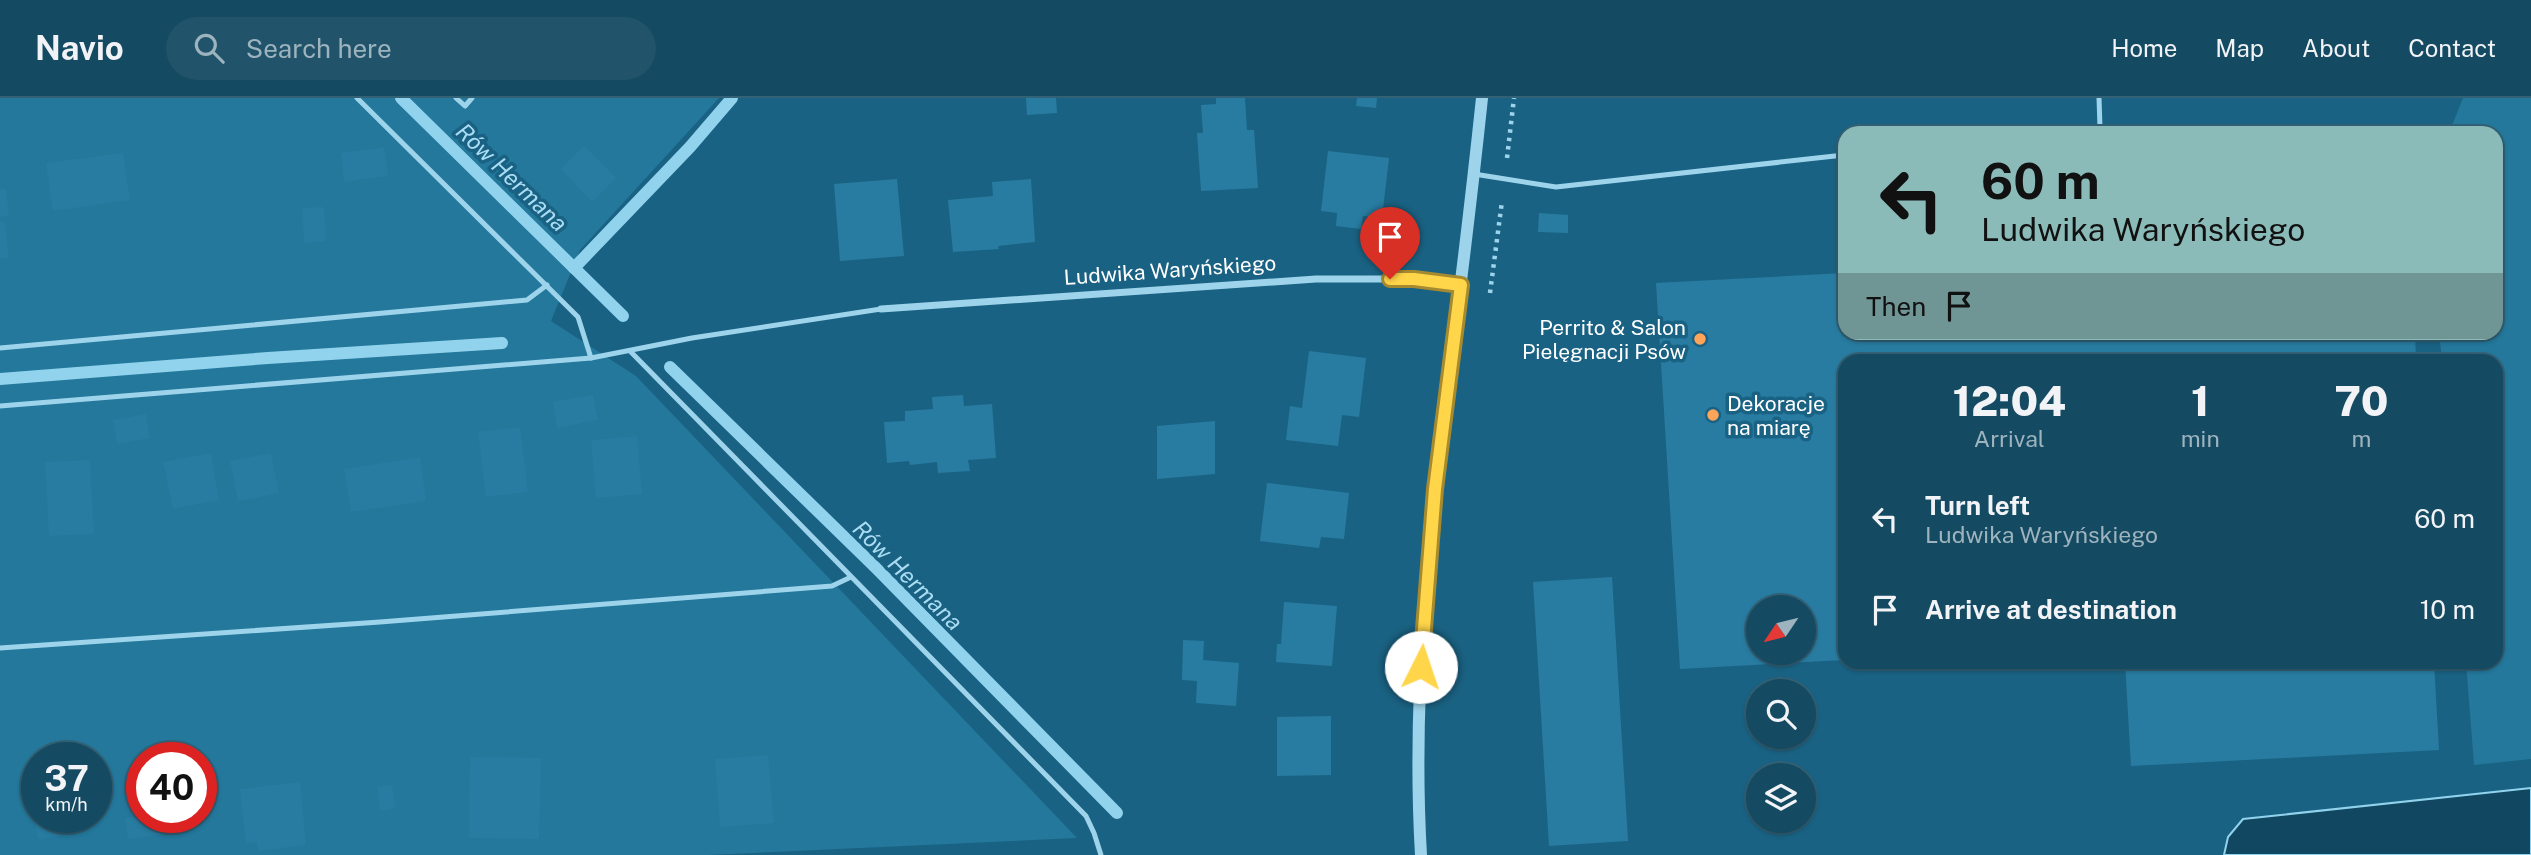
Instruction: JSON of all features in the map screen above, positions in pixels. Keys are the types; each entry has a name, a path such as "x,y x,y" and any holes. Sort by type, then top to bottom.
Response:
{"street":[{"path":"1421,855 1419,692 1435,489 1482,98"},
{"name":"Ludwika Waryńskiego","path":"881,309 1316,279 1414,279 1461,285"}],"lane":[{"path":"357,98 578,317 591,358"},
{"path":"456,98 465,106 472,98"},
{"path":"2099,98 2100,126"},
{"path":"1474,174 1556,187 1838,156"},
{"path":"0,348 527,300 547,285"},
{"path":"0,406 591,358 692,338 881,309"},
{"path":"630,350 1086,816 1101,855"},
{"path":"0,648 380,622 832,586 851,577"}],"path":[{"path":"1489,305 1514,98"}],"shaded area":[{"path":"0,98 719,98 580,250 551,321 636,376 1077,838 709,855 0,855"},
{"path":"2463,98 2531,98 2531,759 2474,765 2467,669 2503,669 2503,354 2441,354 2440,340 2503,340 2503,126 2452,126"},
{"path":"2531,788 2531,855 2224,855 2228,837 2243,819"}],"building":[{"path":"1026,98 1056,98 1057,113 1027,115"},
{"path":"1216,98 1245,98 1247,130 1254,130 1258,188 1201,191 1197,133 1203,133 1201,105 1216,104"},
{"path":"1357,98 1377,98 1376,108 1356,106"},
{"path":"584,146 616,178 592,202 561,169"},
{"path":"384,147 388,176 344,182 341,153"},
{"path":"1328,151 1389,158 1382,218 1363,216 1361,229 1336,226 1337,213 1321,211"},
{"path":"123,153 130,200 53,211 46,163"},
{"path":"897,179 904,256 840,261 834,184"},
{"path":"1031,179 1035,242 998,246 999,249 953,252 948,200 993,196 992,182"},
{"path":"0,189 6,189 9,216 0,217"},
{"path":"324,207 326,241 304,243 302,208"},
{"path":"1539,213 1568,215 1568,233 1538,232"},
{"path":"0,222 5,222 9,258 0,258"},
{"path":"1838,273 1838,340 2415,340 2416,354 1838,354 1838,660 1816,662 1816,595 1746,595 1746,665 1753,665 1680,669 1656,283"},
{"path":"1309,351 1366,358 1359,417 1342,415 1338,446 1286,440 1290,406 1302,408"},
{"path":"593,395 598,420 557,428 553,402"},
{"path":"963,395 964,406 992,404 996,458 968,460 970,471 938,473 937,462 910,465 909,461 887,463 884,422 905,421 905,411 933,409 932,397"},
{"path":"146,414 150,438 117,444 113,420"},
{"path":"1215,421 1215,474 1157,479 1157,426"},
{"path":"520,427 528,492 486,497 478,432"},
{"path":"637,436 642,494 596,498 591,440"},
{"path":"211,453 219,500 173,509 163,462"},
{"path":"271,453 279,493 238,501 230,461"},
{"path":"420,457 426,501 351,512 344,469"},
{"path":"90,460 94,534 49,536 45,462"},
{"path":"1267,483 1349,493 1344,539 1321,537 1319,548 1260,541"},
{"path":"1612,577 1628,841 1549,846 1533,582"},
{"path":"1284,602 1337,606 1332,666 1276,662 1277,644 1281,644"},
{"path":"1183,640 1204,641 1203,660 1239,663 1236,706 1196,703 1197,681 1182,680"},
{"path":"2125,669 2434,669 2439,750 2131,766"},
{"path":"1331,716 1331,775 1277,776 1277,717"},
{"path":"768,755 774,823 720,827 715,759"},
{"path":"470,757 541,758 539,839 469,838"},
{"path":"300,782 306,845 258,851 257,842 246,843 240,789"},
{"path":"392,785 396,808 380,811 377,787"},
{"path":"37,833 77,833 38,839"},
{"path":"127,833 170,833 128,839"}],"waterway":[{"name":"Rów Hermana","path":"401,98 623,316"},
{"path":"574,268 690,147 732,98"},
{"path":"0,379 502,343"},
{"name":"Rów Hermana","path":"670,367 876,568 1117,813"}],"place":[{"name":"Perrito & Salon Pielęgnacji Psów","path":"1700,339"},
{"name":"Dekoracje na miarę","path":"1713,415"}],"route":[{"path":"1390,279 1461,285 1435,489 1421,667"}]}
